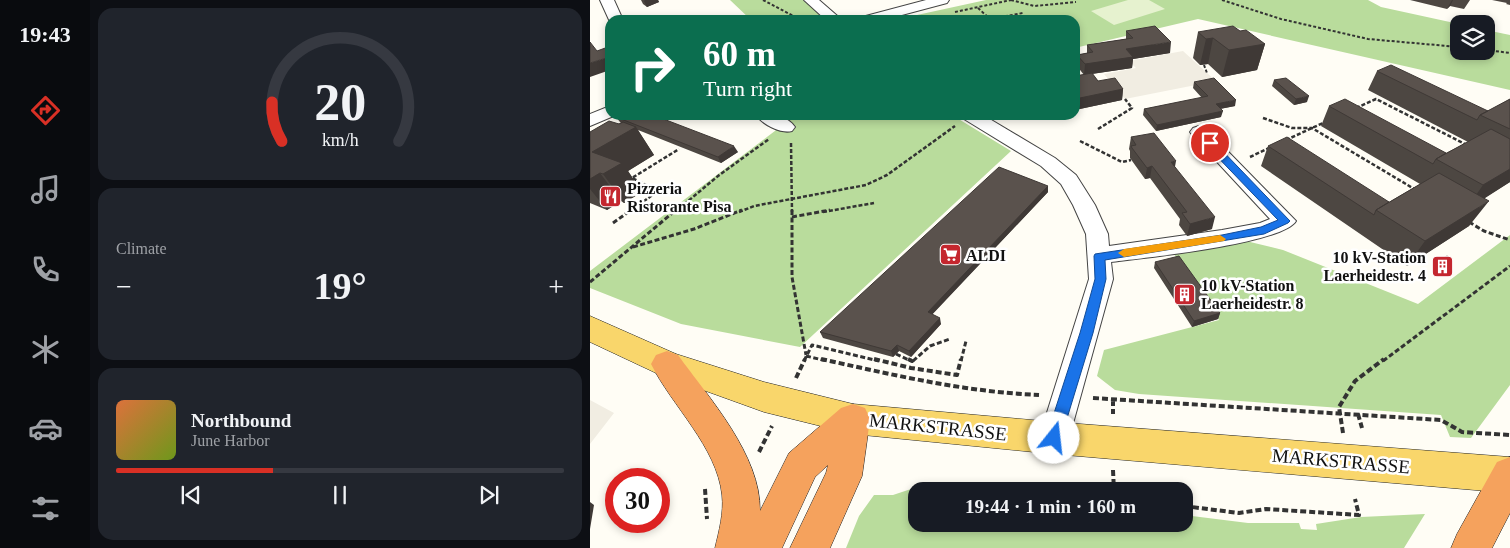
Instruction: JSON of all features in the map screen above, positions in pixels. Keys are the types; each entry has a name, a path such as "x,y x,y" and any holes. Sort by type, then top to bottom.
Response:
{"highway":[{"path":"667,364 722,448 733,471 739,488 739,519 735,548"},
{"path":"762,548 802,465 853,419"},
{"path":"810,548 844,476 853,419"},
{"path":"1474,540 1510,475"}],"main road":[{"name":"MARKSTRASSE","path":"590,328 667,364 764,397 853,419 1054,438 1510,475"}],"street":[{"path":"607,0 614,15"},
{"path":"811,0 830,15"},
{"path":"885,15 942,0"},
{"path":"590,121 605,114"},
{"path":"773,120 786,127"},
{"path":"978,120 1048,162 1069,180 1084,205 1097,234 1101,279 1054,438"}],"lane":[{"path":"1099,256 1222,238 1264,230 1285,221 1198,132"}],"path":[{"path":"763,0 792,15"},
{"path":"950,14 1011,0 1019,5 1030,6 1076,2"},
{"path":"1222,0 1281,19 1368,39 1450,46"},
{"path":"978,7 985,15"},
{"path":"1018,15 1023,14"},
{"path":"1495,51 1510,53"},
{"path":"1204,64 1207,73"},
{"path":"1098,129 1132,108 1125,99"},
{"path":"1352,110 1376,99 1468,146"},
{"path":"1263,118 1292,128 1312,128 1419,192"},
{"path":"633,247 694,228 754,206 866,185 887,175 963,120"},
{"path":"1285,141 1328,121"},
{"path":"590,282 718,176 786,127 791,143 794,165 792,267 796,311 806,356"},
{"path":"1080,142 1122,162 1131,160"},
{"path":"1232,166 1276,145"},
{"path":"613,223 658,191 632,178 679,149"},
{"path":"792,217 874,203"},
{"path":"1468,221 1484,231 1510,240"},
{"path":"1348,462 1339,407 1355,381 1510,266"},
{"path":"896,354 912,361 930,346 950,339"},
{"path":"806,356 812,345 911,368 957,374 966,341"},
{"path":"806,356 950,387 1013,395 1066,395"},
{"path":"1113,400 1441,420 1462,432 1510,435"},
{"path":"1358,414 1362,428"},
{"path":"1193,507 1240,513 1266,508 1359,515 1355,499"}],"green space":[{"path":"730,0 803,0 821,15 746,15"},
{"path":"986,0 1368,0 1381,7 1450,22 1450,60 1495,60 1495,32 1510,35 1510,90 1198,19 1080,47 1080,15 917,15"},
{"path":"1128,0 1149,0 1165,9 1114,25 1091,11"},
{"path":"789,120 960,120 1011,151 800,347 681,324 590,288 590,271"},
{"path":"1510,235 1510,385 1471,438 1450,437 1441,415 1139,394 1115,390 1097,376 1104,350 1219,320 1174,254 1246,241 1283,250 1418,304"},
{"path":"908,490 908,532 1193,532 1193,516 1248,523 1299,523 1301,529 1317,530 1316,524 1361,517 1425,514 1404,548 846,548 859,516 874,495 893,495"}],"shaded area":[{"path":"1183,51 1216,81 1125,99 1104,74 1136,68 1129,61"},
{"path":"590,400 614,413 590,444"}],"building":[{"path":"1155,26 1171,42 1126,49 1133,57 1085,64 1080,58 1080,54 1093,52 1087,45 1133,38 1126,31"},
{"path":"1233,26 1240,31 1246,30 1265,44 1229,50 1213,38 1206,39 1198,32"},
{"path":"590,42 597,51 605,48 605,58 590,63"},
{"path":"1391,65 1488,111 1480,115 1477,120 1377,71"},
{"path":"1092,73 1098,81 1115,78 1123,89 1080,98 1080,75"},
{"path":"1214,78 1236,100 1216,104 1223,111 1157,125 1144,109 1208,96 1194,82"},
{"path":"1286,78 1309,96 1296,99 1274,80"},
{"path":"1345,99 1446,153 1436,159 1433,164 1329,106"},
{"path":"1510,99 1510,129 1480,115"},
{"path":"624,120 666,120 734,146 718,157"},
{"path":"609,121 619,124 623,122 636,127 592,152 622,163 590,179 590,132"},
{"path":"1491,129 1510,139 1510,169 1483,185 1436,159"},
{"path":"1154,133 1176,161 1171,162 1215,217 1190,224 1182,213 1187,212 1152,166 1147,168 1132,148 1131,146 1136,145 1131,137"},
{"path":"1287,137 1389,202 1376,210 1374,215 1268,146"},
{"name":"ALDI","path":"999,167 1048,186 928,312 940,318 909,351 897,345 891,351 820,332"},
{"path":"1439,173 1489,201 1425,241 1376,210"},
{"name":"10 kV-Station Laerheidestr. 8","path":"1179,256 1220,313 1194,321 1155,262"},
{"path":"1447,256 1452,259 1446,263 1440,260"}],"slow traffic":[{"path":"1124,253 1220,239"}],"place":[{"name":"Pizzeria Ristorante Pisa","path":"611,197"},
{"name":"ALDI","path":"950,255"},
{"name":"10 kV-Station Laerheidestr. 4","path":"1442,266"},
{"name":"10 kV-Station Laerheidestr. 8","path":"1185,294"}],"route":[{"path":"1054,438 1101,279 1099,256 1222,238 1264,230 1285,221 1210,143"}]}
